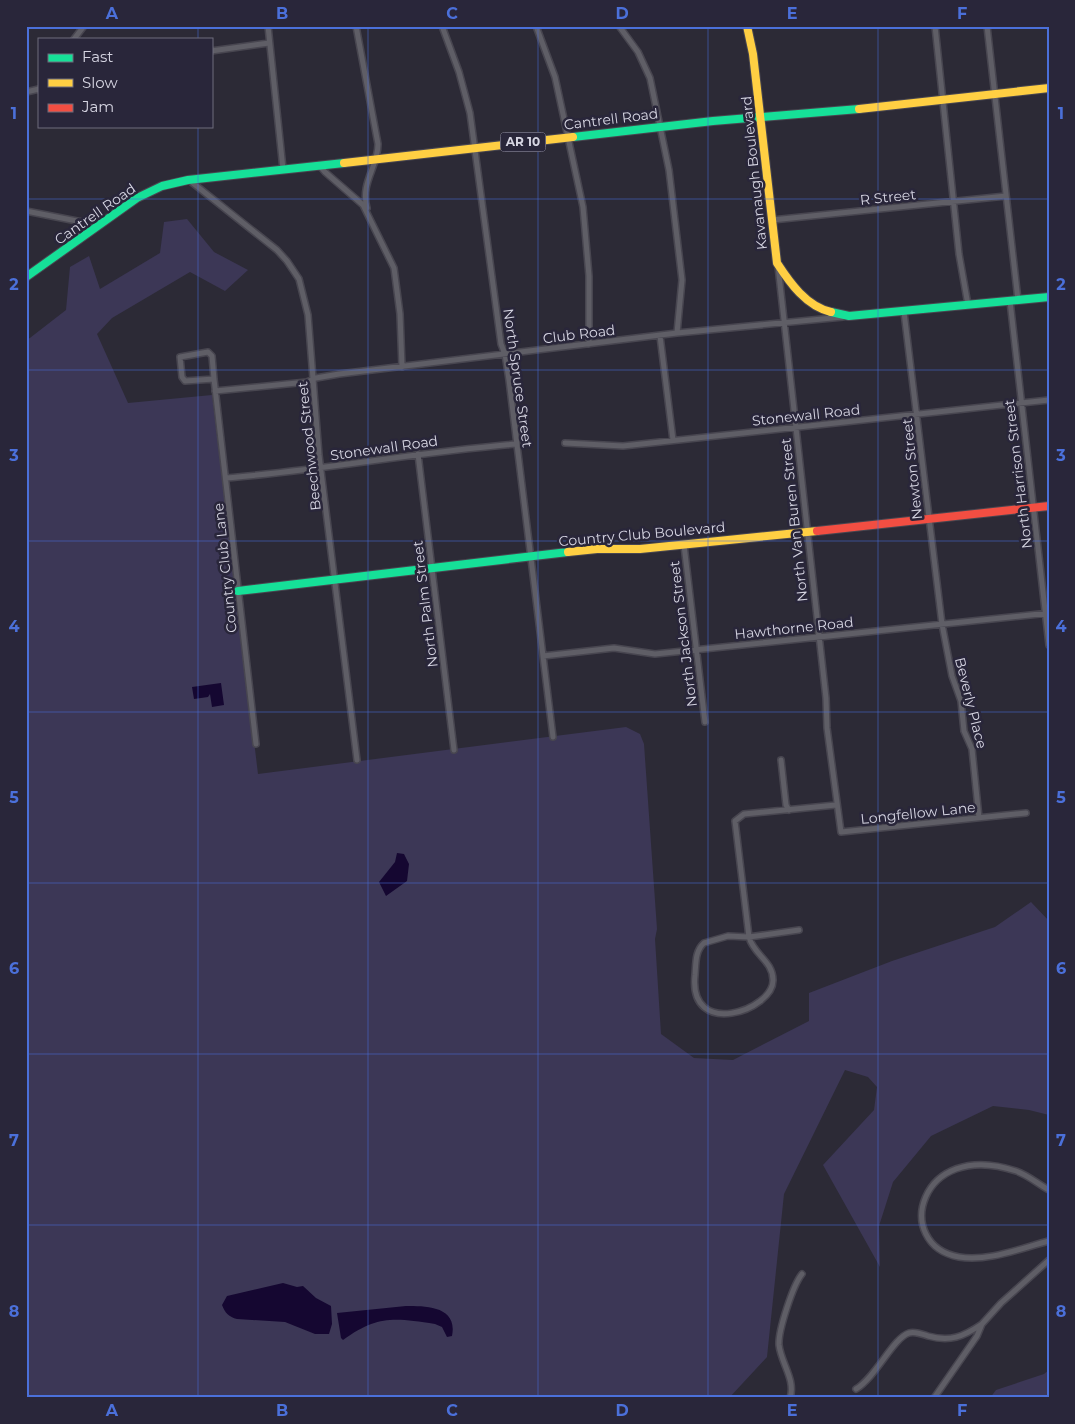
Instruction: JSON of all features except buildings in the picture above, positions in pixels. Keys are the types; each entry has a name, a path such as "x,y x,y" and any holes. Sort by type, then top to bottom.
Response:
{"street":[{"path":"75,38 84,26"},
{"path":"268,26 283,169"},
{"path":"356,26 378,144 378,158 365,190 368,213"},
{"name":"North Spruce Street","path":"442,26 463,83 476,147 501,344 505,354 553,736"},
{"path":"536,26 555,77 569,137 586,231 589,344"},
{"path":"619,26 638,52 650,78 672,185 682,280 677,334"},
{"name":"Kavanaugh Boulevard","path":"747,26 753,54 777,263 789,282 806,299 829,311 848,316 904,312 1049,296"},
{"path":"935,26 960,254 968,305"},
{"name":"North Harrison Street","path":"988,26 1006,196 1021,403 1047,613 1049,646"},
{"path":"212,51 269,43"},
{"name":"Cantrell Road","path":"26,277 91,230 149,192 188,180 659,126 760,116 812,114 1049,88"},
{"path":"319,165 324,172 363,205 386,249 397,278 402,367"},
{"name":"Beechwood Street","path":"188,180 277,250 299,279 308,315 312,380 321,468 357,760"},
{"name":"R Street","path":"772,220 1006,196"},
{"path":"26,211 85,223 91,230"},
{"path":"77,221 76,231 80,239"},
{"name":"North Van Buren Street","path":"777,263 819,637"},
{"name":"Newton Street","path":"904,312 942,624"},
{"name":"Club Road","path":"312,380 324,376 505,354 848,316"},
{"path":"660,336 673,440"},
{"name":"Country Club Lane","path":"214,379 185,381 182,377 180,357 211,353 226,478 256,744"},
{"path":"215,391 312,380"},
{"name":"Stonewall Road","path":"565,443 623,446 1049,400"},
{"name":"Stonewall Road","path":"226,478 516,444"},
{"name":"North Palm Street","path":"418,454 454,750"},
{"name":"Country Club Boulevard","path":"238,591 597,549 640,549 684,545 1049,506"},
{"name":"North Jackson Street","path":"684,545 705,722"},
{"name":"Hawthorne Road","path":"543,656 614,648 650,654 1047,613"},
{"name":"Beverly Place","path":"942,624 952,676 961,701 964,731 972,748 980,818"},
{"path":"799,930 749,937 728,936 712,939 700,946 693,988 697,1000 705,1010 718,1014 732,1012 757,1004 769,995 773,984 773,975 767,962 751,944 749,937 735,821 744,814 836,805 819,637"},
{"path":"781,760 786,806 789,810"},
{"name":"Longfellow Lane","path":"836,805 841,832 1026,814"},
{"path":"1049,1190 1017,1171 990,1165 971,1165 953,1169 939,1177 928,1191 922,1208 924,1225 932,1241 945,1252 958,1257 984,1257 1049,1241"},
{"path":"856,1389 870,1380 894,1347 907,1334 914,1333 951,1339 964,1335 982,1324 1001,1302 1049,1260"},
{"path":"790,1398 791,1382 779,1343 795,1288 802,1274"},
{"path":"934,1398 977,1336 982,1324"}],"shaded area":[{"path":"187,219 214,252 248,270 225,291 190,272 112,318 97,334 128,403 212,395 258,774 626,727 640,734 644,744 657,929 655,939 661,1034 694,1058 733,1060 809,1021 809,993 892,961 995,927 1031,902 1049,921 1049,1115 1029,1110 993,1106 931,1136 893,1182 879,1226 880,1267 823,1165 874,1110 877,1087 868,1077 845,1070 784,1194 767,1357 729,1398 26,1398 26,341 66,310 70,267 89,256 100,289 160,253 164,222"},
{"path":"221,683 224,705 212,707 210,694 208,697 194,699 192,687"},
{"path":"397,853 404,854 409,864 407,881 386,896 379,882 395,862"},
{"path":"283,1283 297,1287 303,1286 316,1298 331,1306 332,1324 329,1334 315,1334 285,1322 237,1319 224,1310 222,1305 227,1296"},
{"path":"422,1306 445,1313 453,1326 452,1336 447,1337 442,1327 435,1324 408,1320 387,1320 366,1326 343,1340 341,1338 337,1313"},
{"path":"1049,1370 1049,1398 990,1398 996,1390 1044,1374"}],"traffic: fast":[{"path":"573,137 713,121 859,109"},
{"path":"26,277 137,198 162,186 188,180 344,163"},
{"path":"831,312 849,316 1049,297"},
{"path":"238,591 568,552"}],"traffic: slow":[{"path":"747,26 753,54 777,263 793,286 806,299 814,305 831,312"},
{"path":"859,109 1049,88"},
{"path":"344,163 573,137"},
{"path":"568,552 597,549 640,549 817,531"}],"traffic: jam":[{"path":"817,531 1049,506"}]}
